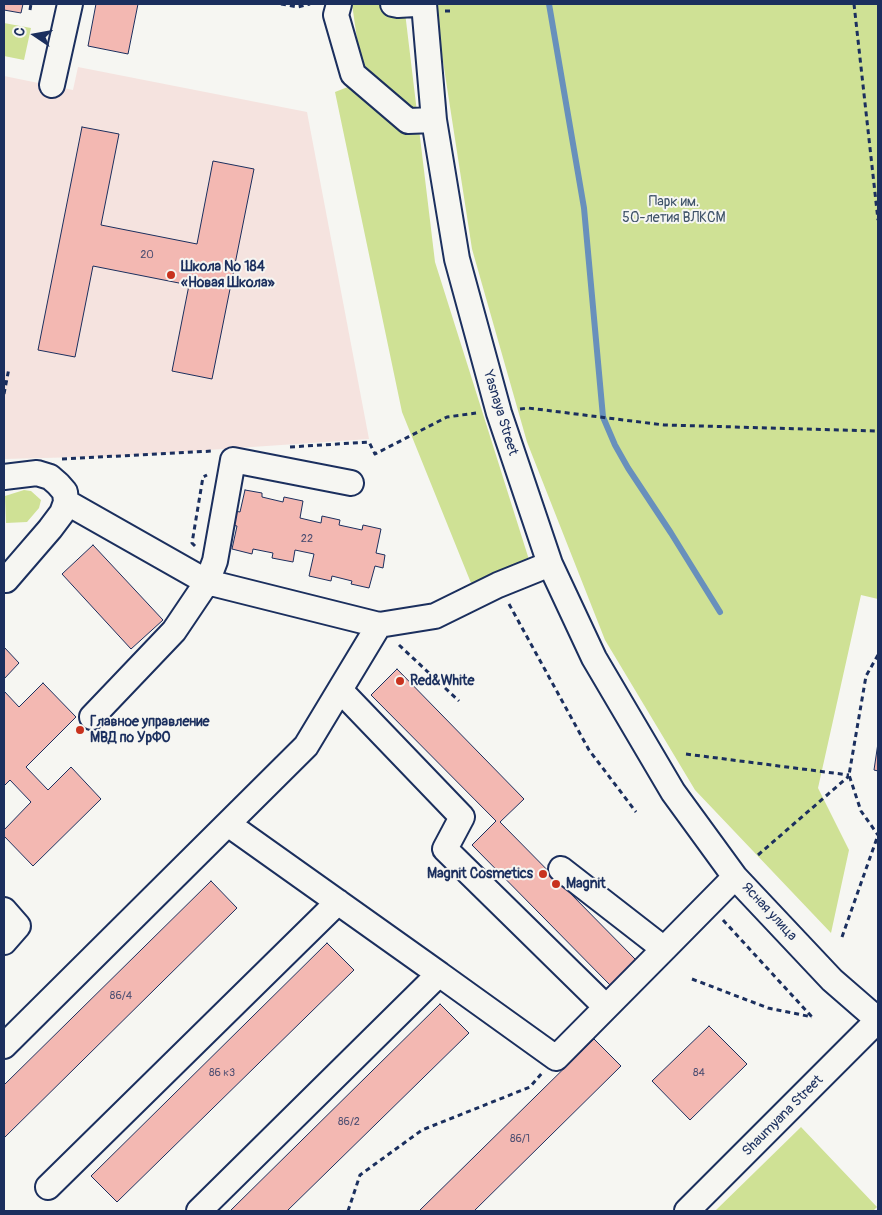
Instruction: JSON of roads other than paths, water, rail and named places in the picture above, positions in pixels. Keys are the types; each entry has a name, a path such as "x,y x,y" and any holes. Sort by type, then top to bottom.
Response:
{"street":[{"path":"52,85 70,4"},
{"path":"339,4 336,15 353,74 408,121 434,120"},
{"path":"393,4 415,4"},
{"name":"Yasnaya Street","path":"424,4 434,120 457,259 498,410 550,564"},
{"path":"92,717 174,630 207,582 215,561 233,460 351,483"},
{"path":"4,477 37,473 50,477 65,492 66,502 62,513 50,529 5,580"},
{"path":"66,502 207,582 379,625 435,616 498,585 550,564"},
{"name":"Ясная улица","path":"550,564 594,658 673,792 735,877 832,980 878,1020"},
{"path":"4,1046 306,746 379,625"},
{"path":"340,690 462,817 444,849 606,1007"},
{"path":"228,824 556,1058 735,877"},
{"path":"561,869 664,949"},
{"path":"48,1186 338,902"},
{"path":"4,910 18,926 4,942"},
{"path":"199,1211 439,974"},
{"name":"Shaumyana Street","path":"687,1211 878,1020"}],"waterway":[{"path":"549,4 584,208 603,417 615,445 628,468 720,612"}],"place":[{"name":"Школа № 184 «Новая Школа»","path":"171,275"},
{"name":"Red&White","path":"400,681"},
{"name":"Главное управление МВД по УрФО","path":"80,730"},
{"name":"Magnit Cosmetics","path":"543,874"},
{"name":"Magnit","path":"556,884"}],"park label":[{"name":"Парк им. 50-летия ВЛКСМ","path":"674,210"}]}
